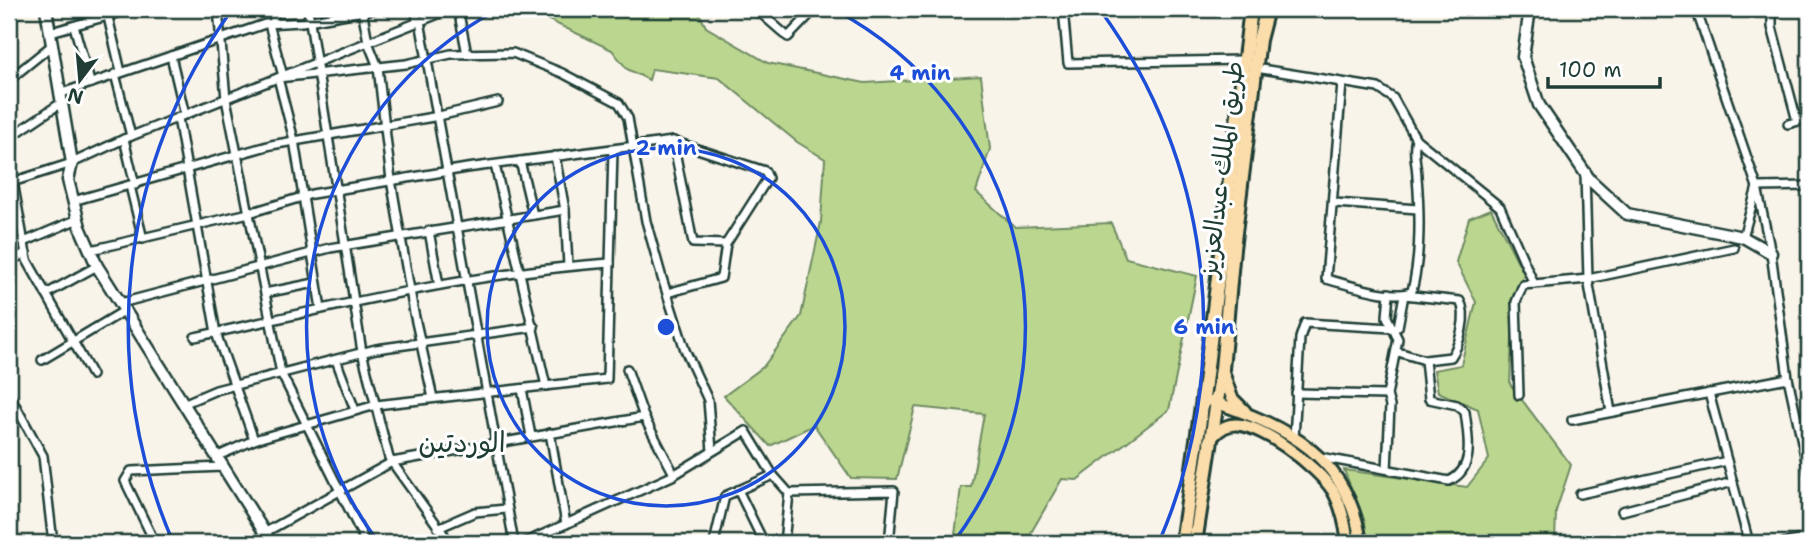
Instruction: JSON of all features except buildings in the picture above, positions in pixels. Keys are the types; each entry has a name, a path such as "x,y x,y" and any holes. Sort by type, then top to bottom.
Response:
{"highway":[{"name":"طريق الملك عبدالعزيز","path":"1182,543 1208,407 1242,60 1251,9"},
{"name":"طريق الملك عبدالعزيز","path":"1195,543 1209,440 1208,407 1222,369 1256,68 1267,9"}],"main road":[{"path":"1222,369 1232,398 1250,415"},
{"path":"1208,407 1250,415 1280,427 1320,457 1332,468 1351,499 1361,543"},
{"path":"1208,407 1294,453 1318,473 1334,492 1348,543"},
{"path":"1209,440 1225,427 1243,426"}],"street":[{"path":"46,9 72,163 68,180 78,219 97,266 271,543"},
{"path":"51,33 132,9"},
{"path":"218,9 226,99 281,373 315,437 339,494 366,543"},
{"path":"271,9 280,77 304,196 321,309"},
{"path":"307,9 362,352 376,405 393,462 450,543"},
{"path":"9,138 60,98 90,82 272,24 376,9"},
{"path":"416,9 439,116 474,335 488,393 514,543"},
{"path":"11,183 72,163 127,138 451,9"},
{"path":"458,9 467,54"},
{"path":"756,9 788,37 815,9"},
{"path":"1063,9 1068,63 1242,60"},
{"path":"1530,9 1523,57 1539,105 1585,173 1628,214 1743,237 1771,253"},
{"path":"1696,9 1757,187 1771,253 1788,378 1809,474"},
{"path":"1772,9 1772,27 1793,123 1809,118"},
{"path":"362,10 368,42 377,67 391,180 410,290 433,398"},
{"path":"108,17 132,186 143,239"},
{"path":"74,26 90,82"},
{"path":"9,80 51,46"},
{"path":"280,77 318,76 467,54 513,53 619,103 628,118 646,221 667,293 685,350 708,400 712,451"},
{"path":"172,56 216,333 254,440"},
{"path":"1256,68 1378,88 1392,98 1416,139 1500,207 1534,284"},
{"path":"1342,83 1335,203 1326,279 1390,293 1449,299 1463,305 1457,348 1451,357 1425,360 1398,352"},
{"path":"74,201 294,140 439,116 498,102"},
{"path":"1404,295 1412,291 1417,272 1416,139"},
{"path":"673,141 693,243 726,244"},
{"path":"91,250 249,214 304,196 336,190 448,171 673,141 765,171 768,178 726,244 721,278 667,293"},
{"path":"155,543 125,481 131,471 219,462 254,440 376,405 607,379 612,150"},
{"path":"555,156 565,210 568,266"},
{"path":"9,159 11,183 26,253 92,375"},
{"path":"520,161 533,215"},
{"path":"495,165 546,386"},
{"path":"1585,173 1588,279 1611,412"},
{"path":"1743,237 1757,187"},
{"path":"1757,187 1809,187"},
{"path":"1335,203 1418,209"},
{"path":"42,360 74,342 123,307 207,279 345,245 565,210"},
{"path":"24,242 78,219"},
{"path":"429,231 439,285"},
{"path":"1519,395 1516,302 1523,285 1588,279 1734,248"},
{"path":"9,261 26,253"},
{"path":"195,337 354,300 410,290 568,266 610,263"},
{"path":"46,294 97,266"},
{"path":"265,293 315,283"},
{"path":"1387,469 1390,406 1387,395 1398,352 1398,339 1387,317 1390,293"},
{"path":"1294,438 1300,338 1305,323 1398,327 1404,295"},
{"path":"183,404 234,385 362,352 534,327"},
{"path":"336,360 355,410"},
{"path":"1320,457 1449,481 1459,477 1466,466 1465,412 1457,405 1429,399 1425,360"},
{"path":"627,369 644,417 674,474"},
{"path":"1572,419 1788,378"},
{"path":"522,389 531,436"},
{"path":"1296,393 1387,395"},
{"path":"1709,393 1749,543"},
{"path":"9,394 43,456 52,534"},
{"path":"264,533 393,462 644,417"},
{"path":"524,543 674,474 746,431 773,475 789,493 785,543"},
{"path":"550,433 566,524"},
{"path":"1580,494 1727,461"},
{"path":"714,543 724,496 773,475"},
{"path":"1622,511 1733,482"},
{"path":"738,490 764,543"},
{"path":"789,493 894,491 889,543"},
{"path":"438,528 475,512 506,509"},
{"path":"1784,543 1809,538"}],"green space":[{"path":"549,9 697,9 706,27 768,63 865,83 981,76 990,149 976,192 1015,227 1111,223 1126,258 1197,276 1169,410 1077,480 1062,479 1025,543 954,543 961,487 971,487 984,414 915,407 897,479 851,478 814,425 770,446 724,396 763,367 801,316 821,222 825,159 797,142 719,78 652,69 649,80 627,69 612,50 538,15"},
{"path":"1491,209 1524,274 1514,294 1510,384 1571,465 1556,511 1555,543 1367,543 1365,522 1344,470 1467,487 1489,459 1478,409 1438,392 1434,370 1461,365 1476,302 1456,262 1469,218"}],"district":[{"name":"الوردتين","path":"462,442"}]}
